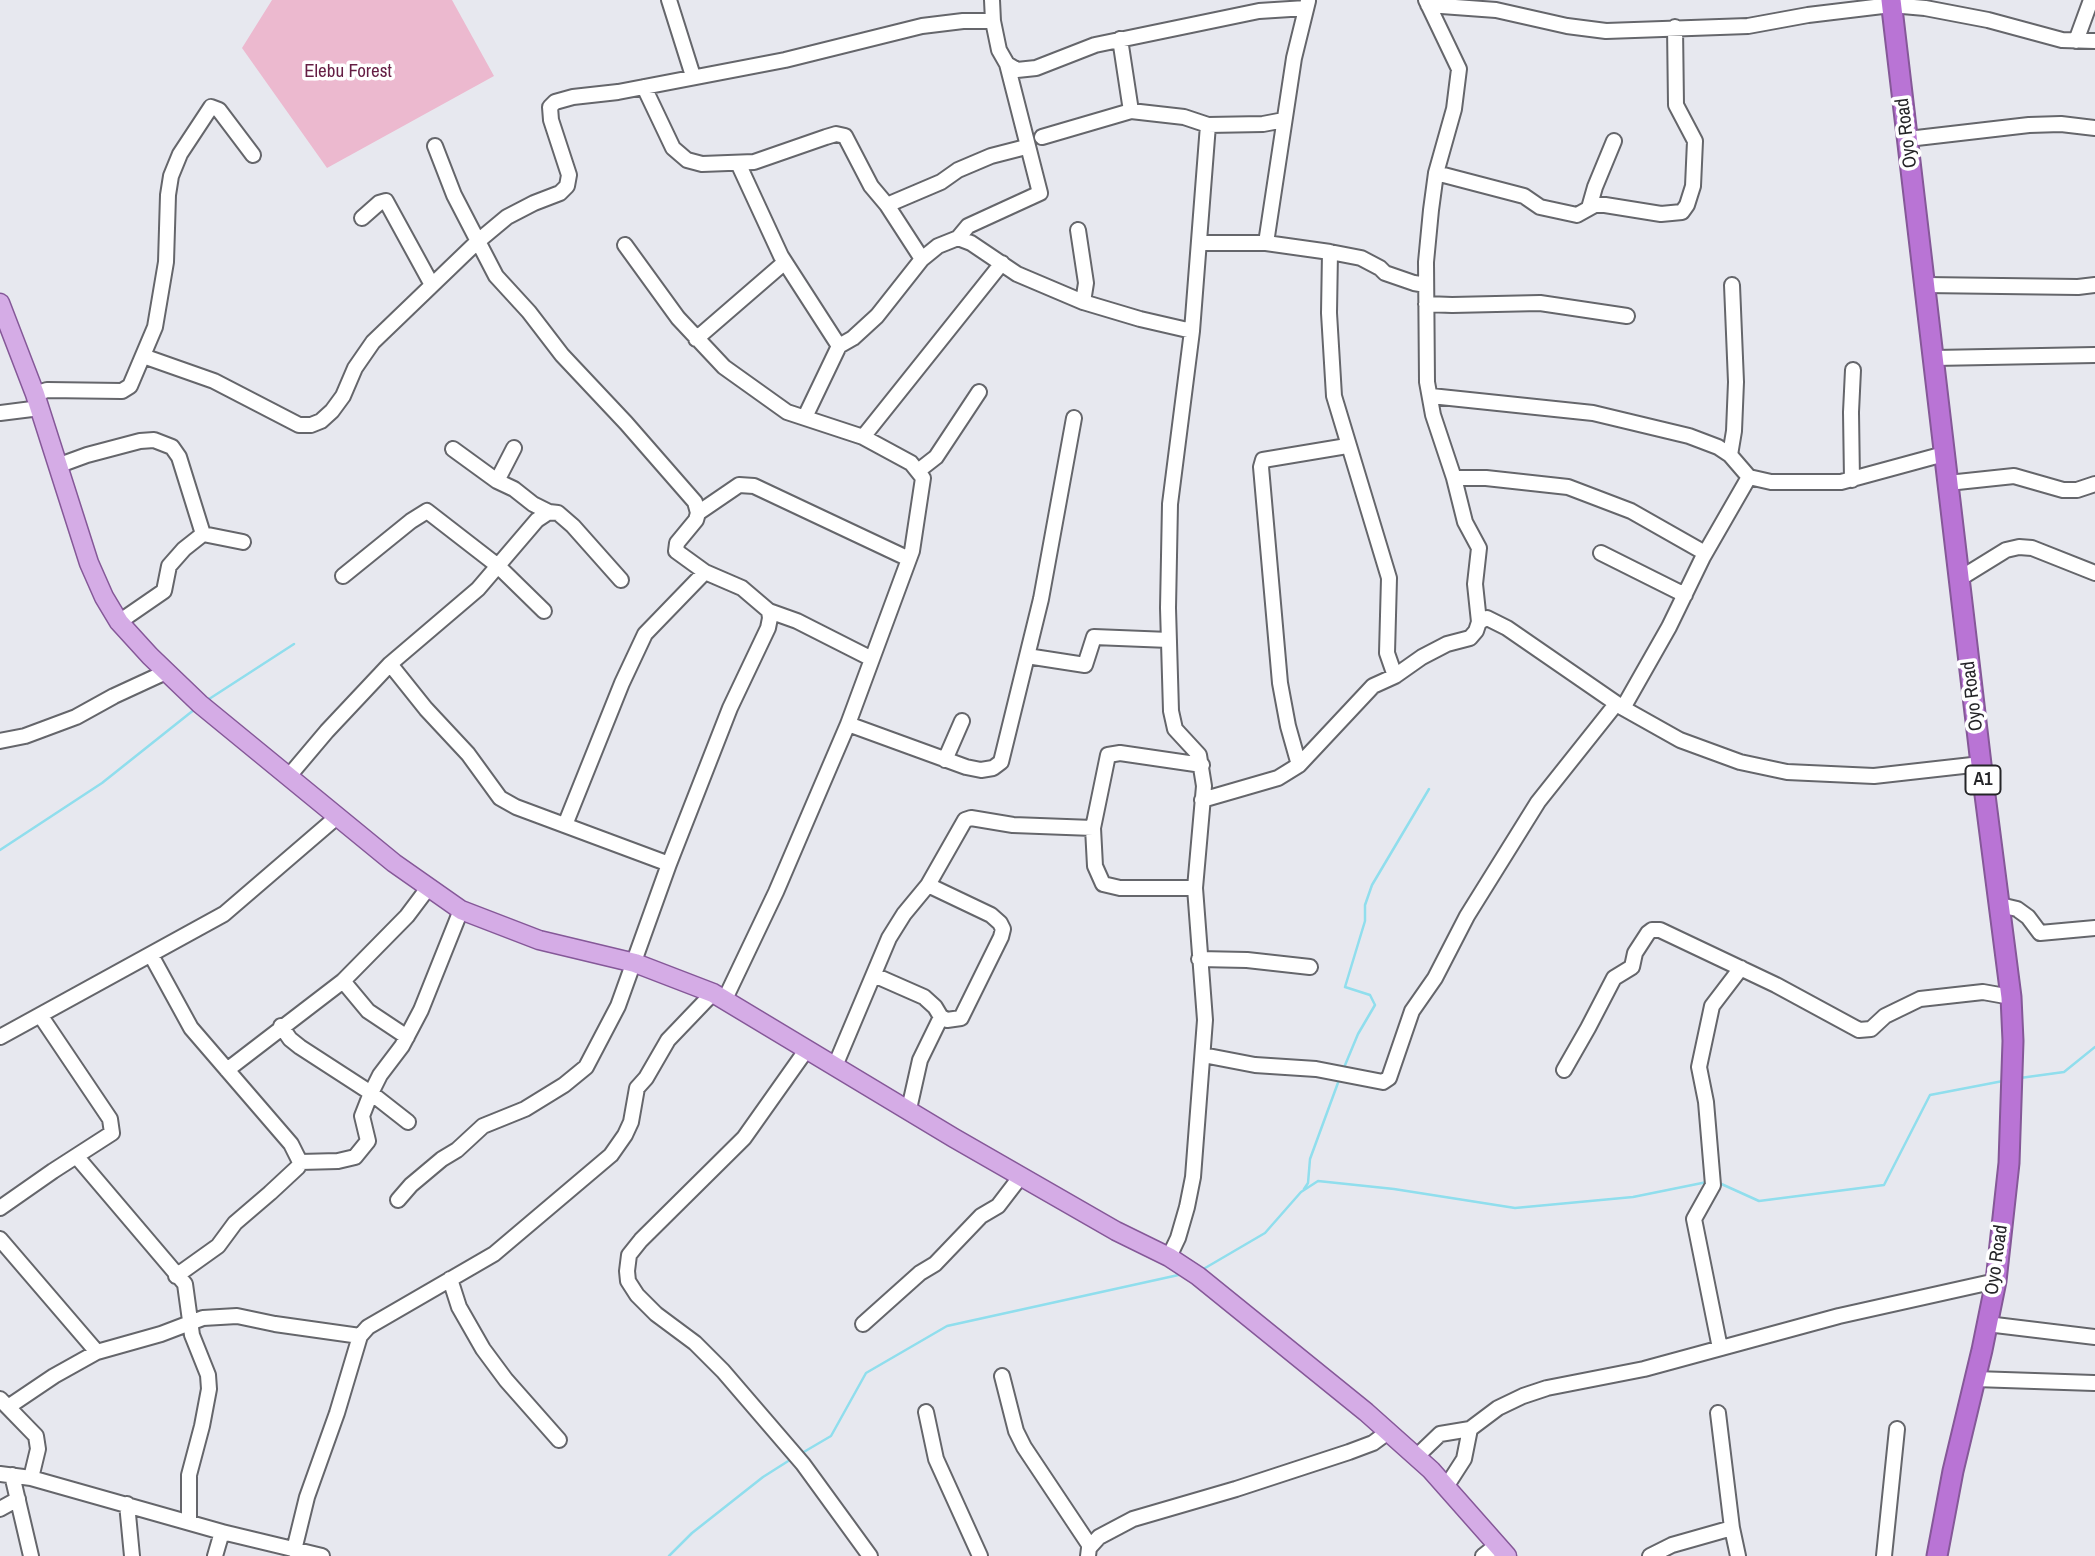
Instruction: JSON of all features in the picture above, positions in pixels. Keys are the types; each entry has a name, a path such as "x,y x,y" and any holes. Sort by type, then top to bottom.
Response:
{"highway":[{"name":"Oyo Road","path":"1891,2 2011,997 2013,1041 2009,1163 1996,1282 1953,1471 1937,1556"}],"main road":[{"path":"0,303 37,401 89,563 104,597 119,622 200,704 394,863 461,910 539,940 635,963 719,996 1021,1176 1116,1231 1169,1257 1198,1276 1388,1432 1446,1487 1502,1550"}],"street":[{"path":"669,0 693,76"},
{"path":"805,417 839,346 853,338 877,316 922,259 938,246 958,238 968,226 1040,193 1007,64 999,50 992,0"},
{"path":"2077,41 2091,0"},
{"path":"1427,2 1496,10 1567,26 1606,30 1748,26 1891,2 1988,20 2062,40 2095,41"},
{"path":"1202,800 1278,778 1299,765 1373,686 1395,676 1447,644 1470,638 1479,622 1475,584 1479,548 1465,522 1433,415 1427,383 1426,262 1436,173 1454,109 1459,69 1427,2"},
{"path":"1007,64 1017,70 1036,68 1095,44 1307,4 1294,58 1266,243"},
{"path":"143,356 214,381 299,425 311,425 321,421 332,411 343,396 355,368 373,342 477,242 507,217 560,193 567,186 569,175 551,120 550,107 555,102 785,60 922,26 962,21 993,21"},
{"path":"1436,173 1524,196 1540,207 1577,215 1589,208 1605,205 1672,214 1682,212 1693,186 1695,141 1676,105 1675,27"},
{"path":"1120,39 1131,111"},
{"path":"645,87 673,148 687,160 702,163 754,162 826,136 845,136 871,186 887,205 922,259"},
{"path":"0,413 37,401 47,390 122,391 130,386 155,327 166,262 168,195 171,176 180,154 194,128 211,107 219,110 253,155"},
{"path":"1042,137 1131,111 1184,117 1208,125 1263,124 1284,120"},
{"path":"1908,139 2029,125 2061,124 2095,128"},
{"path":"1169,1257 1188,1208 1193,1177 1205,1020 1195,888 1204,786 1202,765 1194,747 1175,729 1169,688 1169,640 1170,503 1192,331 1208,125"},
{"path":"1589,208 1614,141"},
{"path":"435,146 454,195 496,276 562,355 695,502 698,513 696,520 677,543 676,551 705,572 742,588 769,611 797,621 857,654 872,659"},
{"path":"887,205 991,156 1027,147"},
{"path":"738,163 785,262 839,346"},
{"path":"362,218 379,203 386,201 432,285"},
{"path":"1078,230 1086,283 1083,302"},
{"path":"958,238 971,243 1017,274 1083,302 1192,331"},
{"path":"1200,243 1266,243 1330,252 1361,258 1385,273 1426,285"},
{"path":"294,1550 307,1497 337,1413 360,1336 368,1327 494,1254 611,1155 631,1122 637,1088 646,1078 668,1040 719,996 776,892 848,724 909,559 923,478 918,471 900,457 863,437 787,412 724,368 696,339 625,245"},
{"path":"1330,252 1331,366 1334,396 1389,578 1387,653 1395,676"},
{"path":"696,339 785,262"},
{"path":"863,437 1002,264"},
{"path":"1730,455 1736,383 1732,285"},
{"path":"1925,285 2095,285"},
{"path":"1426,304 1540,303 1627,316"},
{"path":"1934,358 2095,355"},
{"path":"1852,480 1853,369"},
{"path":"918,471 936,457 979,392"},
{"path":"1430,397 1592,413 1689,436 1718,447 1730,455 1749,477 1771,482 1798,484 1852,480 1944,454"},
{"path":"848,724 945,760 981,770 993,768 1001,762 1041,599 1074,418"},
{"path":"57,466 140,441 154,440 172,447 179,457 203,534"},
{"path":"1299,765 1280,683 1261,467 1264,460 1347,446"},
{"path":"498,481 514,448"},
{"path":"453,449 533,504 549,512 558,513 621,580"},
{"path":"1948,483 2014,476 2063,490 2077,490 2095,484"},
{"path":"1203,1055 1255,1065 1316,1069 1383,1082 1389,1078 1412,1011 1435,978 1467,916 1538,802 1620,706 1669,627 1705,553 1749,477"},
{"path":"1454,478 1486,478 1569,487 1631,511 1705,553"},
{"path":"698,513 739,485 754,486 909,559"},
{"path":"343,576 427,511 498,566 544,611"},
{"path":"289,776 390,664 478,589 537,520 549,512"},
{"path":"119,622 164,591 169,566 184,548 203,534 243,542"},
{"path":"1959,579 2006,550 2019,547 2032,548 2095,573"},
{"path":"1601,553 1685,595"},
{"path":"565,825 622,683 645,634 705,572"},
{"path":"398,1200 411,1185 483,1126 525,1109 564,1085 586,1067 618,1006 646,925 730,708 768,628 769,611"},
{"path":"1479,622 1487,618 1507,628 1620,706 1680,740 1740,762 1787,772 1874,776 1981,764"},
{"path":"1027,656 1085,665 1094,637 1169,640"},
{"path":"390,664 467,754 500,798 516,807 669,864"},
{"path":"0,741 25,736 76,717 166,672"},
{"path":"945,760 962,721"},
{"path":"1195,888 1120,887 1103,884 1095,866 1093,828 1108,755 1120,753 1202,765"},
{"path":"0,1037 224,914 338,816"},
{"path":"835,1066 889,938 904,914 928,885 965,820 971,818 1013,825 1093,828"},
{"path":"874,975 923,997 935,1007 941,1017 954,1021 961,1018 1003,929 991,915 928,885"},
{"path":"227,1070 342,981 407,916 428,888"},
{"path":"2000,905 2017,909 2028,917 2040,933 2095,928"},
{"path":"300,1162 338,1161 355,1157 368,1140 362,1116 371,1093 407,1037 436,978 461,910"},
{"path":"1564,1070 1614,978 1632,967 1635,953 1647,933 1652,930 1660,930 1741,968 1859,1030 1871,1029 1885,1016 1920,999 1983,992 2011,997"},
{"path":"151,956 191,1028 291,1144 300,1162 298,1167 235,1223 218,1246 177,1276"},
{"path":"1199,959 1247,960 1310,967"},
{"path":"1720,1348 1694,1219 1713,1180 1706,1102 1699,1067 1712,1006 1741,968"},
{"path":"342,981 368,1011 407,1037"},
{"path":"0,1208 112,1133 112,1123 40,1015"},
{"path":"909,1109 920,1060 941,1017"},
{"path":"281,1026 300,1047 371,1093 408,1122"},
{"path":"807,1049 744,1138 635,1247 629,1255 628,1281 637,1295 656,1314 695,1343 723,1371 803,1464 870,1556"},
{"path":"77,1157 185,1284 192,1335 208,1375 209,1389 189,1475 189,1522"},
{"path":"863,1324 920,1273 935,1264 981,1216 998,1206 1021,1176"},
{"path":"0,1239 97,1352"},
{"path":"450,1279 459,1307 483,1349 506,1380 559,1440"},
{"path":"1416,1457 1440,1434 1470,1429 1498,1408 1523,1396 1569,1383 1633,1372 1839,1316 1996,1282"},
{"path":"32,1478 38,1449 36,1436 4,1403 97,1352 161,1334 203,1318 237,1316 360,1336"},
{"path":"1987,1324 2095,1337"},
{"path":"1002,1376 1016,1432 1089,1551 1099,1537 1133,1519 1349,1452 1373,1443 1388,1432"},
{"path":"1975,1379 2094,1382"},
{"path":"926,1412 936,1459 980,1556"},
{"path":"1718,1413 1738,1556"},
{"path":"1446,1487 1464,1459 1470,1429"},
{"path":"1884,1556 1897,1429"},
{"path":"6,1475 32,1478 222,1532 322,1556"},
{"path":"6,1475 18,1499 31,1556"},
{"path":"0,1509 18,1499"},
{"path":"127,1504 132,1556"},
{"path":"1650,1556 1672,1545 1732,1528"},
{"path":"215,1556 222,1532"},
{"path":"1483,1556 1502,1550"}],"green space":[{"name":"Elebu Forest","path":"272,0 452,0 494,76 327,168 242,48"}],"waterway":[{"path":"206,701 294,644"},
{"path":"0,850 102,783 195,709"},
{"path":"1343,1070 1358,1034 1375,1005 1370,995 1345,987 1365,921 1365,905 1372,885 1429,789"},
{"path":"2020,1078 2064,1072 2095,1047"},
{"path":"1304,1189 1308,1183 1310,1159 1339,1080"},
{"path":"1717,1182 1759,1201 1884,1185 1930,1095 2003,1081"},
{"path":"1200,1271 1265,1233 1301,1192 1318,1181 1394,1189 1515,1208 1633,1197 1707,1182"},
{"path":"802,1453 831,1436 866,1373 947,1326 1183,1274"},
{"path":"669,1556 692,1533 763,1477 793,1458"}]}
